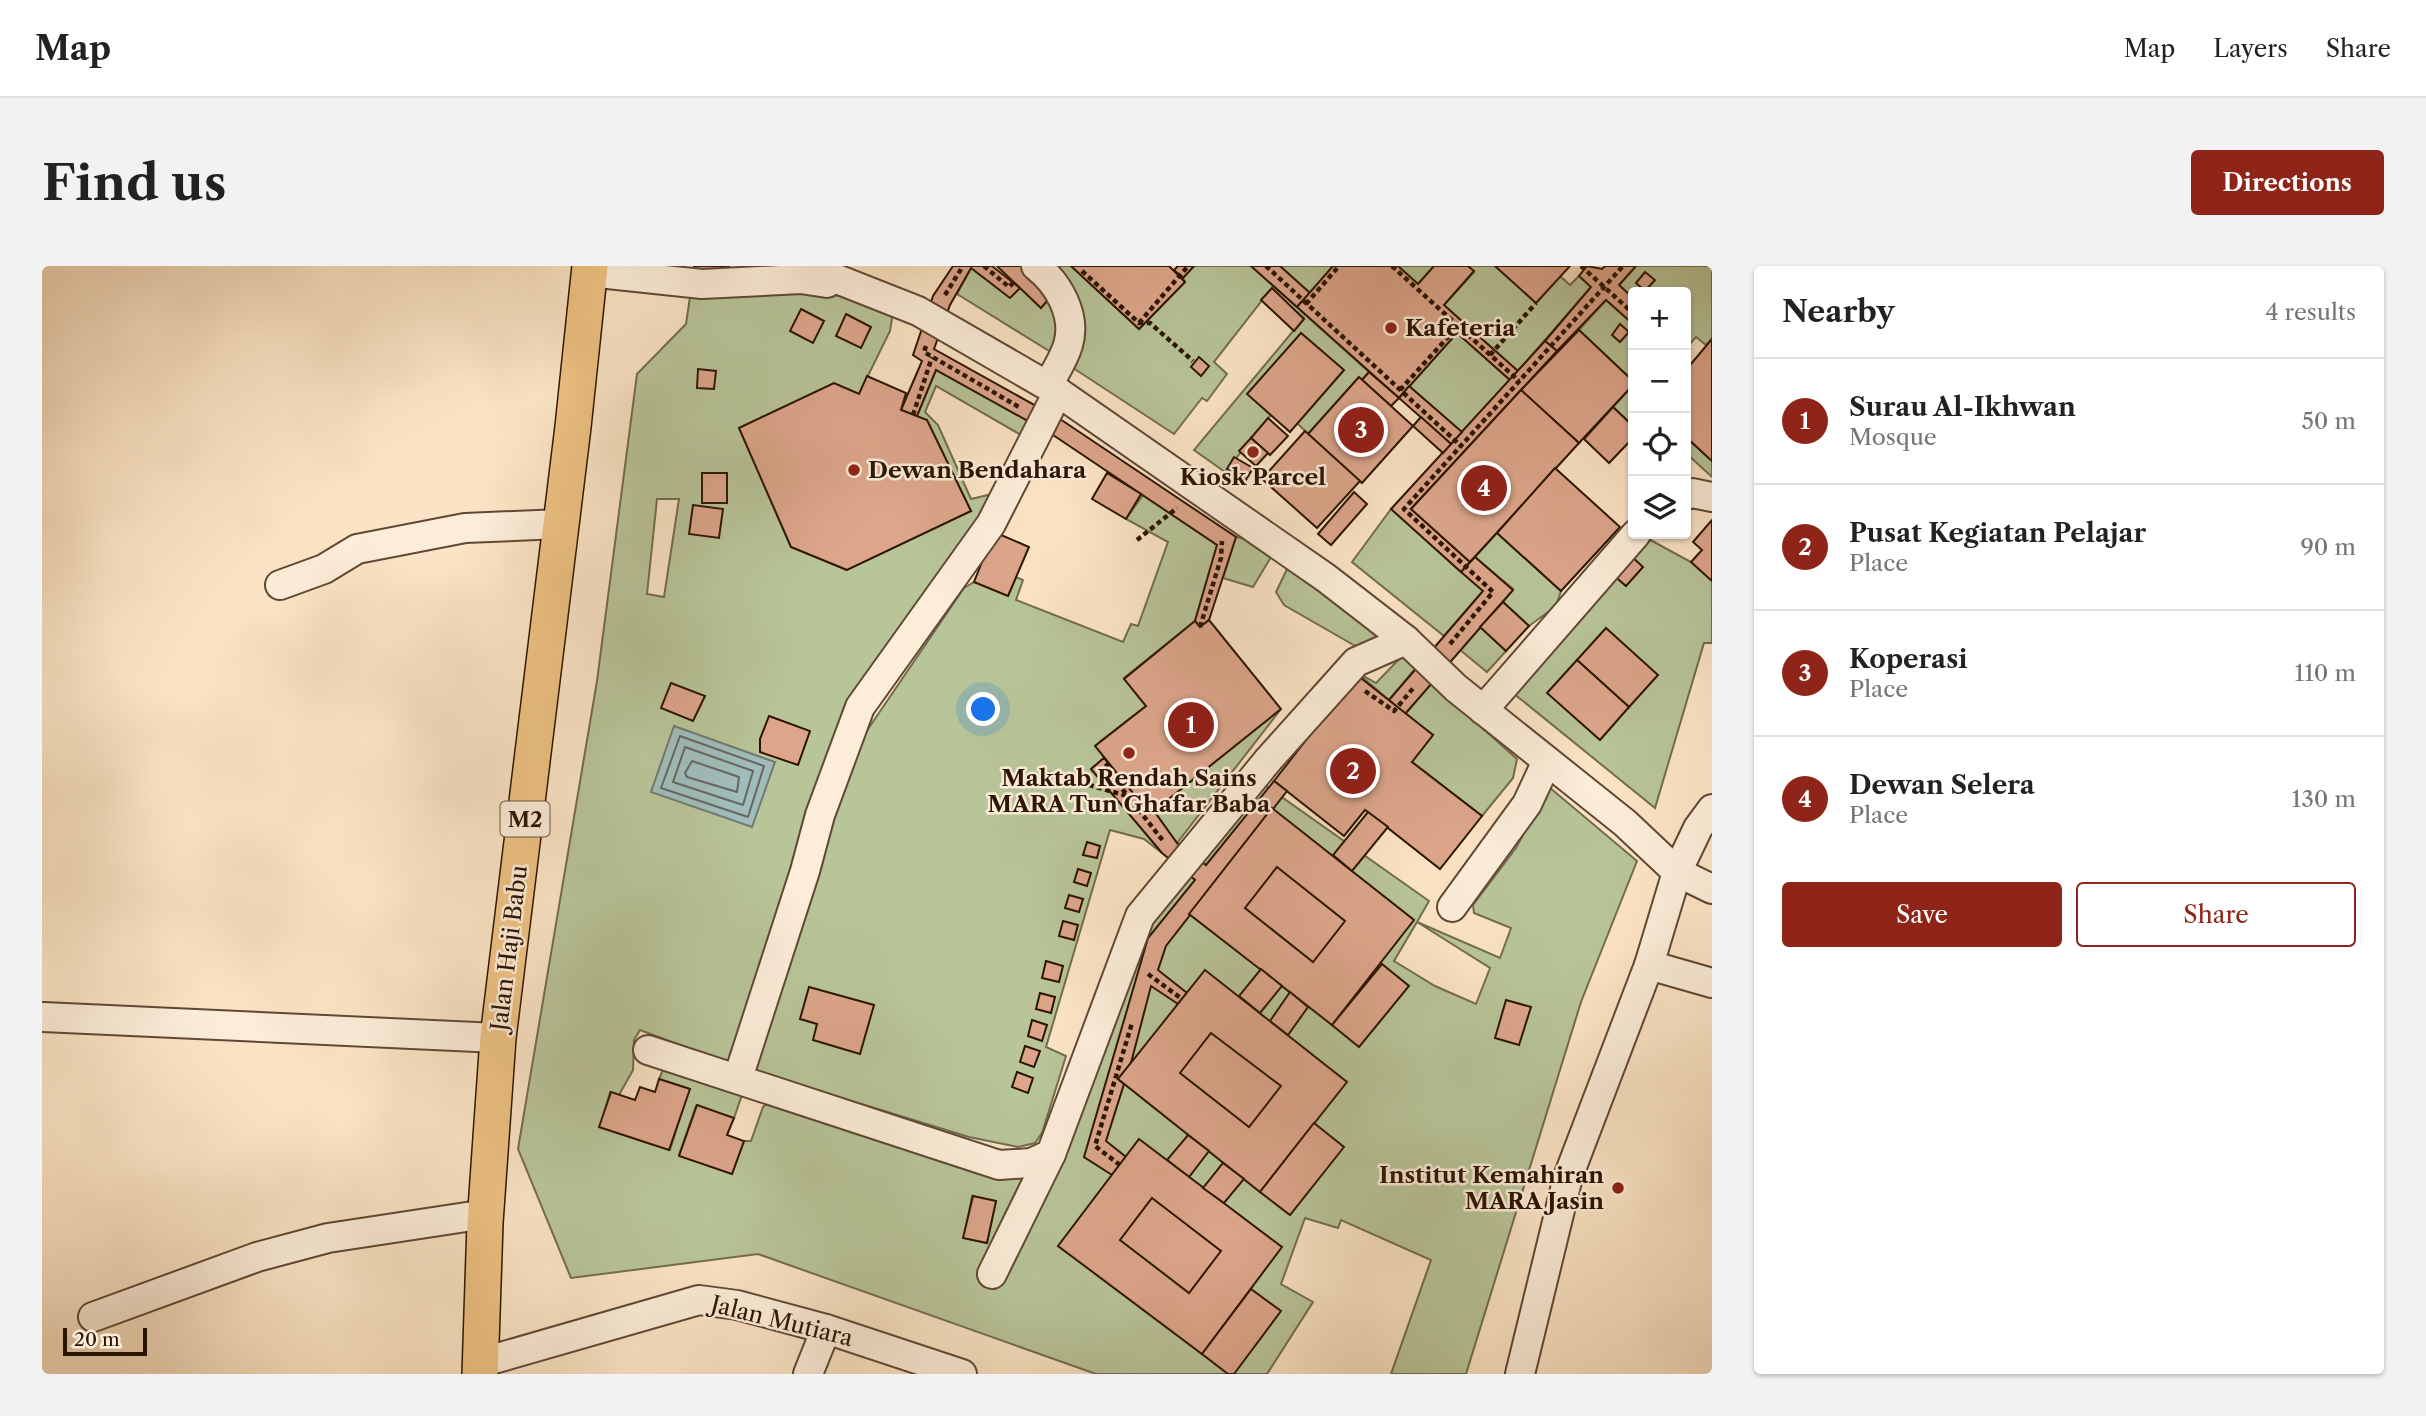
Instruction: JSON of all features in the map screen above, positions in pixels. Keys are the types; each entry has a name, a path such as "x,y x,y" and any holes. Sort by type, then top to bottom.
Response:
{"main road":[{"name":"Jalan Haji Babu","path":"480,1368 486,1214 498,1038 561,524 589,269"}],"street":[{"path":"804,266 863,276 1053,389 1326,578 1406,640 1483,710 1625,823 1677,872 1712,889"},
{"path":"738,1078 824,804 860,708 991,524 1053,389 1069,343 1068,310 1052,278 1036,266"},
{"path":"589,269 702,284 863,276"},
{"path":"1691,493 1712,497"},
{"path":"280,585 324,569 357,549 465,528 561,524"},
{"path":"1483,710 1632,539"},
{"path":"992,1274 1051,1154 1140,916 1269,759 1356,662 1406,640"},
{"path":"1452,906 1527,804 1547,761"},
{"path":"1529,1371 1568,1177 1649,965 1677,872 1698,828 1712,809"},
{"path":"1649,965 1712,983"},
{"path":"43,1017 498,1038"},
{"path":"648,1050 999,1165 1031,1163 1051,1154"},
{"path":"93,1317 257,1257 328,1238 486,1214"},
{"name":"Jalan Mutiara","path":"480,1368 699,1300 737,1305 826,1329 955,1373"},
{"path":"808,1374 826,1329"}],"path":[{"path":"1076,266 1139,323 1150,323 1193,361"},
{"path":"1139,323 1188,266"},
{"path":"1266,266 1461,446"},
{"path":"1306,304 1339,266"},
{"path":"1392,266 1519,381"},
{"path":"1581,266 1628,309"},
{"path":"1398,707 1493,593 1404,509 1623,266"},
{"path":"1490,355 1536,303"},
{"path":"1400,390 1458,326"},
{"path":"913,415 932,357"},
{"path":"1137,540 1177,508"},
{"path":"1200,627 1221,558 1224,544 1220,538"},
{"path":"1109,763 1105,767 1128,797 1167,846 1186,862"},
{"path":"1048,773 1128,797"},
{"path":"1144,987 1151,963"},
{"path":"1148,974 1182,999"},
{"path":"1120,1165 1095,1146 1136,1013"}],"green space":[{"path":"1051,266 1071,266 1139,329 1185,282 1183,278 1194,266 1251,266 1369,372 1362,380 1358,378 1308,434 1297,423 1344,370 1301,333 1271,415 1225,472 1194,450 1304,318 1271,289 1214,362 1227,374 1207,401 1202,398 1174,434 1070,366"},
{"path":"1280,266 1333,266 1310,293"},
{"path":"1398,266 1434,266 1418,284"},
{"path":"1468,266 1495,266 1536,303 1560,276 1570,285 1579,276 1591,287 1518,371 1444,305 1474,272"},
{"path":"1636,266 1712,266 1712,339 1706,345 1696,337 1691,343 1691,287 1628,287 1628,293 1619,285"},
{"path":"971,268 1009,297 1020,288 1041,308 1050,297 1061,317 1054,354 957,294"},
{"path":"784,287 865,300 893,312 890,331 859,394 834,383 739,428 791,547 846,570 971,511 927,420 917,416 936,370 1032,423 1021,435 936,386 925,412 938,425 971,499 992,494 980,522 862,690 733,1065 640,1030 634,1040 633,1070 619,1095 610,1092 600,1127 670,1150 689,1089 659,1079 665,1065 743,1092 734,1118 696,1106 679,1155 732,1174 744,1141 751,1141 763,1107 774,1100 1030,1171 1138,940 1188,874 1193,877 1199,860 1266,786 1429,901 1417,922 1500,958 1511,928 1474,913 1473,905 1516,848 1549,787 1637,861 1581,1002 1466,1374 1391,1374 1431,1260 1341,1220 1338,1228 1305,1218 1281,1284 1313,1302 1267,1374 1096,1374 758,1254 571,1278 518,1149 597,681 637,374 686,324 690,297","holes":["657,499 679,499 664,597 647,594","1417,922 1490,968 1476,1004 1435,986 1394,961","972,1196 996,1201 987,1243 964,1238"]},
{"path":"1606,300 1628,320 1628,376 1579,330"},
{"path":"1457,333 1510,380 1462,432 1409,386"},
{"path":"1628,390 1628,421 1613,407"},
{"path":"1691,442 1712,461 1712,477 1691,458"},
{"path":"1143,495 1217,545 1195,621 1124,678 1146,706 1101,741 1104,758 1092,768 1162,853 1144,839 1110,830 1046,1047 1066,1056 1042,1133 1035,1143 1018,1147 969,1137 757,1072 751,1064 833,801 866,732 964,588 974,582 1008,596 1016,577 1023,580 1016,600 1123,642 1131,624 1138,626 1168,542 1126,519"},
{"path":"1391,509 1483,591 1444,636 1352,562"},
{"path":"1497,533 1561,591 1556,606 1529,626 1503,602 1513,589 1475,557"},
{"path":"1236,537 1268,544 1271,557 1253,587 1223,578"},
{"path":"1643,539 1649,539 1691,562 1712,581 1712,643 1704,643 1655,808 1513,693"},
{"path":"1289,565 1382,629 1379,637 1357,647 1284,605 1276,592"},
{"path":"1480,627 1506,651 1487,672 1460,650"},
{"path":"1404,654 1416,668 1389,700 1355,671 1376,683"},
{"path":"1432,683 1517,759 1513,778 1482,816 1412,762 1433,735 1405,714"},
{"path":"1281,709 1177,843 1154,811"}],"water":[{"path":"674,726 775,762 752,827 651,792"}],"building":[{"path":"694,266 729,266 727,276 694,272"},
{"path":"953,266 992,266 1020,288 1010,298 971,268 950,305 934,349 1063,421 1236,537 1209,620 1200,627 1195,621 1217,545 1053,435 936,370 917,416 901,410 922,361 913,355 933,296"},
{"path":"997,266 1051,266 1066,279 1041,308"},
{"path":"1071,266 1169,266 1185,282 1139,329"},
{"path":"1178,266 1194,266 1183,278 1174,270"},
{"path":"1251,266 1280,266 1310,293 1297,307"},
{"name":"Kafeteria","path":"1333,266 1398,266 1418,284 1434,266 1468,266 1474,271 1444,305 1465,324 1399,398 1297,307"},
{"path":"1495,266 1570,266 1536,303"},
{"path":"1587,266 1602,269 1605,266 1636,266 1619,285 1628,293 1628,320 1606,300 1557,351 1545,341 1591,287 1579,276"},
{"path":"1645,272 1655,280 1649,287 1640,287 1636,283"},
{"path":"1272,288 1304,319 1294,331 1261,300"},
{"path":"801,309 824,321 813,343 790,331"},
{"path":"846,314 871,327 861,348 836,336"},
{"path":"1465,324 1518,371 1510,380 1457,333"},
{"path":"1620,324 1628,331 1620,342 1612,335"},
{"path":"1579,330 1628,376 1628,390 1579,443 1521,390"},
{"path":"1301,333 1344,370 1290,432 1247,394"},
{"path":"1712,339 1712,461 1691,442 1691,364"},
{"path":"1712,339 1712,461 1691,442 1691,364"},
{"path":"1545,341 1557,351 1411,509 1470,562 1461,572 1391,509"},
{"path":"1199,357 1209,366 1201,376 1191,367"},
{"path":"698,369 716,371 714,389 697,388"},
{"path":"1369,372 1399,398 1391,406 1362,380"},
{"name":"Dewan Bendahara","path":"867,376 906,393 901,410 927,420 971,511 847,570 791,547 739,428 834,383 859,394"},
{"path":"1359,377 1413,426 1362,483 1308,434"},
{"path":"1409,386 1462,432 1451,444 1399,398"},
{"path":"1521,390 1579,443 1470,562 1411,509"},
{"path":"1613,407 1628,421 1628,443 1609,463 1584,439"},
{"path":"1421,417 1451,444 1443,453 1413,426"},
{"path":"1268,418 1288,436 1270,455 1251,438"},
{"path":"1305,431 1360,481 1317,528 1262,479"},
{"name":"Kiosk Parcel","path":"1251,438 1268,453 1256,466 1239,451"},
{"path":"1234,457 1253,468 1246,480 1227,469"},
{"path":"1555,468 1620,527 1561,591 1497,533"},
{"path":"702,473 727,473 727,503 702,503"},
{"path":"1107,473 1141,494 1126,519 1092,499"},
{"path":"1354,492 1367,504 1331,545 1318,534"},
{"path":"693,505 723,509 719,538 689,534"},
{"path":"1712,520 1712,581 1691,562 1702,550 1693,542"},
{"path":"994,532 1029,547 1008,596 974,582"},
{"path":"1629,554 1643,567 1626,586 1612,574"},
{"path":"1475,557 1513,590 1405,714 1389,700 1483,591 1461,572"},
{"path":"1503,602 1529,626 1506,651 1480,627"},
{"path":"1209,620 1281,709 1150,814 1095,746 1146,706 1124,679 1195,621 1200,627"},
{"path":"1606,628 1658,675 1629,707 1577,660"},
{"path":"1577,660 1629,707 1600,740 1547,693"},
{"path":"1357,675 1433,735 1412,762 1482,816 1440,869 1365,810 1344,836 1274,781"},
{"path":"671,683 705,696 693,721 661,708"},
{"path":"769,716 810,731 798,765 760,752 760,739"},
{"path":"1104,758 1150,814 1154,811 1177,843 1206,865 1274,781 1287,791 1166,946 1158,970 1187,993 1178,1004 1151,986 1131,1063 1118,1079 1124,1084 1106,1141 1126,1157 1112,1175 1084,1157 1148,938 1195,880 1162,853 1091,769"},
{"path":"1272,808 1414,920 1332,1025 1189,914"},
{"path":"1368,812 1388,827 1352,871 1333,855"},
{"path":"1087,842 1100,846 1097,858 1083,855"},
{"path":"1277,867 1345,921 1313,962 1245,908"},
{"path":"1078,869 1091,873 1087,886 1074,882"},
{"path":"1069,895 1083,899 1079,912 1065,908"},
{"path":"1063,921 1078,925 1074,940 1059,936"},
{"path":"1046,961 1063,966 1059,982 1042,978"},
{"path":"1382,964 1409,986 1359,1047 1332,1025"},
{"path":"1261,969 1282,986 1260,1013 1239,996"},
{"path":"1205,970 1347,1082 1260,1192 1118,1079"},
{"path":"809,987 874,1005 860,1054 813,1040 817,1024 800,1019"},
{"path":"1290,992 1308,1007 1288,1035 1270,1021"},
{"path":"1040,993 1055,997 1051,1013 1036,1009"},
{"path":"1506,1000 1531,1007 1519,1045 1495,1038"},
{"path":"1032,1020 1047,1025 1042,1041 1028,1036"},
{"path":"1211,1033 1281,1086 1249,1127 1180,1073"},
{"path":"1025,1046 1040,1051 1034,1067 1020,1062"},
{"path":"1017,1072 1033,1078 1028,1093 1012,1087"},
{"path":"659,1079 690,1089 669,1150 599,1127 611,1092 635,1100 640,1087 655,1092"},
{"path":"697,1105 734,1118 727,1135 744,1141 732,1174 679,1156"},
{"path":"1314,1123 1344,1147 1290,1215 1260,1192"},
{"path":"1188,1135 1209,1151 1189,1177 1167,1160"},
{"path":"1139,1139 1282,1247 1202,1354 1058,1246"},
{"path":"1223,1163 1244,1179 1224,1203 1203,1188"},
{"path":"973,1196 996,1201 987,1243 963,1238"},
{"path":"1152,1198 1221,1251 1189,1293 1120,1240"},
{"path":"1251,1289 1281,1311 1234,1374 1228,1374 1202,1354"}],"place":[{"name":"Kafeteria","path":"1391,328"},
{"name":"Koperasi","path":"1361,430"},
{"name":"Kiosk Parcel","path":"1253,452"},
{"name":"Dewan Bendahara","path":"854,470"},
{"name":"Dewan Selera","path":"1484,488"},
{"name":"Surau Al-Ikhwan","path":"1191,725"},
{"name":"Maktab Rendah Sains MARA Tun Ghafar Baba","path":"1129,753"},
{"name":"Pusat Kegiatan Pelajar","path":"1353,771"},
{"name":"Institut Kemahiran MARA Jasin","path":"1618,1188"}]}
